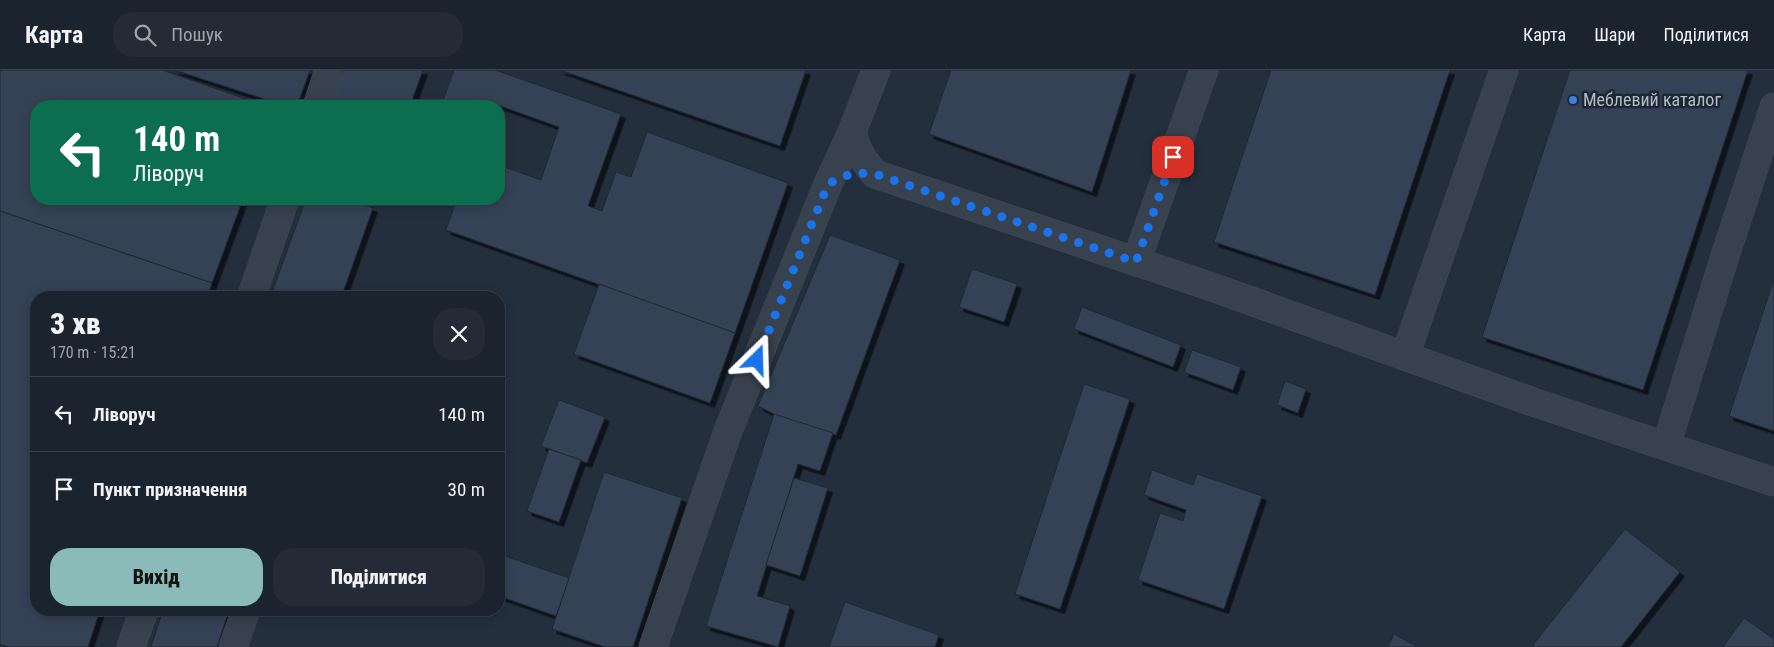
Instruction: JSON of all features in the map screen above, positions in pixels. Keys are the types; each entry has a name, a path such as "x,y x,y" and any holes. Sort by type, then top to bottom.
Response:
{"street":[{"path":"319,100 329,70"},
{"path":"653,647 728,431 876,70"},
{"path":"1136,262 1204,70"},
{"path":"1405,356 1504,70"},
{"path":"1666,446 1774,107"},
{"path":"852,132 857,151 862,160 875,174"},
{"path":"828,184 855,172 875,174 1212,287 1533,402 1774,482"},
{"path":"253,291 283,205"},
{"path":"131,647 142,616"},
{"path":"233,647 244,616"}],"building":[{"path":"0,70 162,70 249,100 30,100 30,205 241,205 212,283 0,211"},
{"path":"174,70 310,70 299,100 267,100"},
{"path":"344,70 423,70 412,100 333,99"},
{"path":"454,70 495,70 621,114 588,206 602,211 616,172 631,177 647,132 788,183 735,333 446,230 455,205 505,205 505,167 541,180 559,127 505,108 505,100 443,100"},
{"path":"560,70 806,70 780,146"},
{"path":"951,70 1131,70 1092,192 929,134"},
{"path":"1271,70 1450,70 1375,295 1214,242"},
{"path":"1570,70 1748,70 1643,390 1482,337"},
{"path":"304,205 365,205 373,208 343,291 273,291"},
{"path":"0,211 212,283 209,291 30,291 30,616 98,616 88,647 8,647 0,644"},
{"path":"830,235 900,260 836,435 774,414 758,406"},
{"path":"972,269 1017,284 1004,322 959,307"},
{"path":"1774,279 1774,431 1729,416"},
{"path":"599,284 735,333 710,403 574,354"},
{"path":"1082,307 1181,345 1173,367 1074,329"},
{"path":"1192,350 1241,367 1233,390 1184,372"},
{"path":"1285,381 1306,389 1298,413 1277,405"},
{"path":"1084,384 1130,399 1060,609 1015,594"},
{"path":"559,400 605,417 587,463 541,446"},
{"path":"774,414 833,433 820,471 798,464 757,596 790,606 778,647 706,626"},
{"path":"549,449 581,460 559,522 527,511"},
{"path":"1152,470 1193,485 1197,474 1262,496 1224,609 1138,580 1160,513 1183,521 1186,510 1144,495"},
{"path":"604,472 682,498 633,647 605,647 552,629"},
{"path":"794,478 828,488 800,576 766,565"},
{"path":"1625,529 1680,572 1621,647 1535,647 1533,645"},
{"path":"505,556 569,578 556,616 505,598"},
{"path":"845,602 939,635 935,647 829,647"},
{"path":"161,616 227,616 217,647 151,647"},
{"path":"1744,618 1774,639 1774,647 1723,647"},
{"path":"1394,634 1416,646 1388,647"}],"place":[{"name":"Меблевий каталог","path":"1573,100"}],"route":[{"path":"757,360 828,184 846,175 855,172 875,174 1136,262 1173,157"}]}
